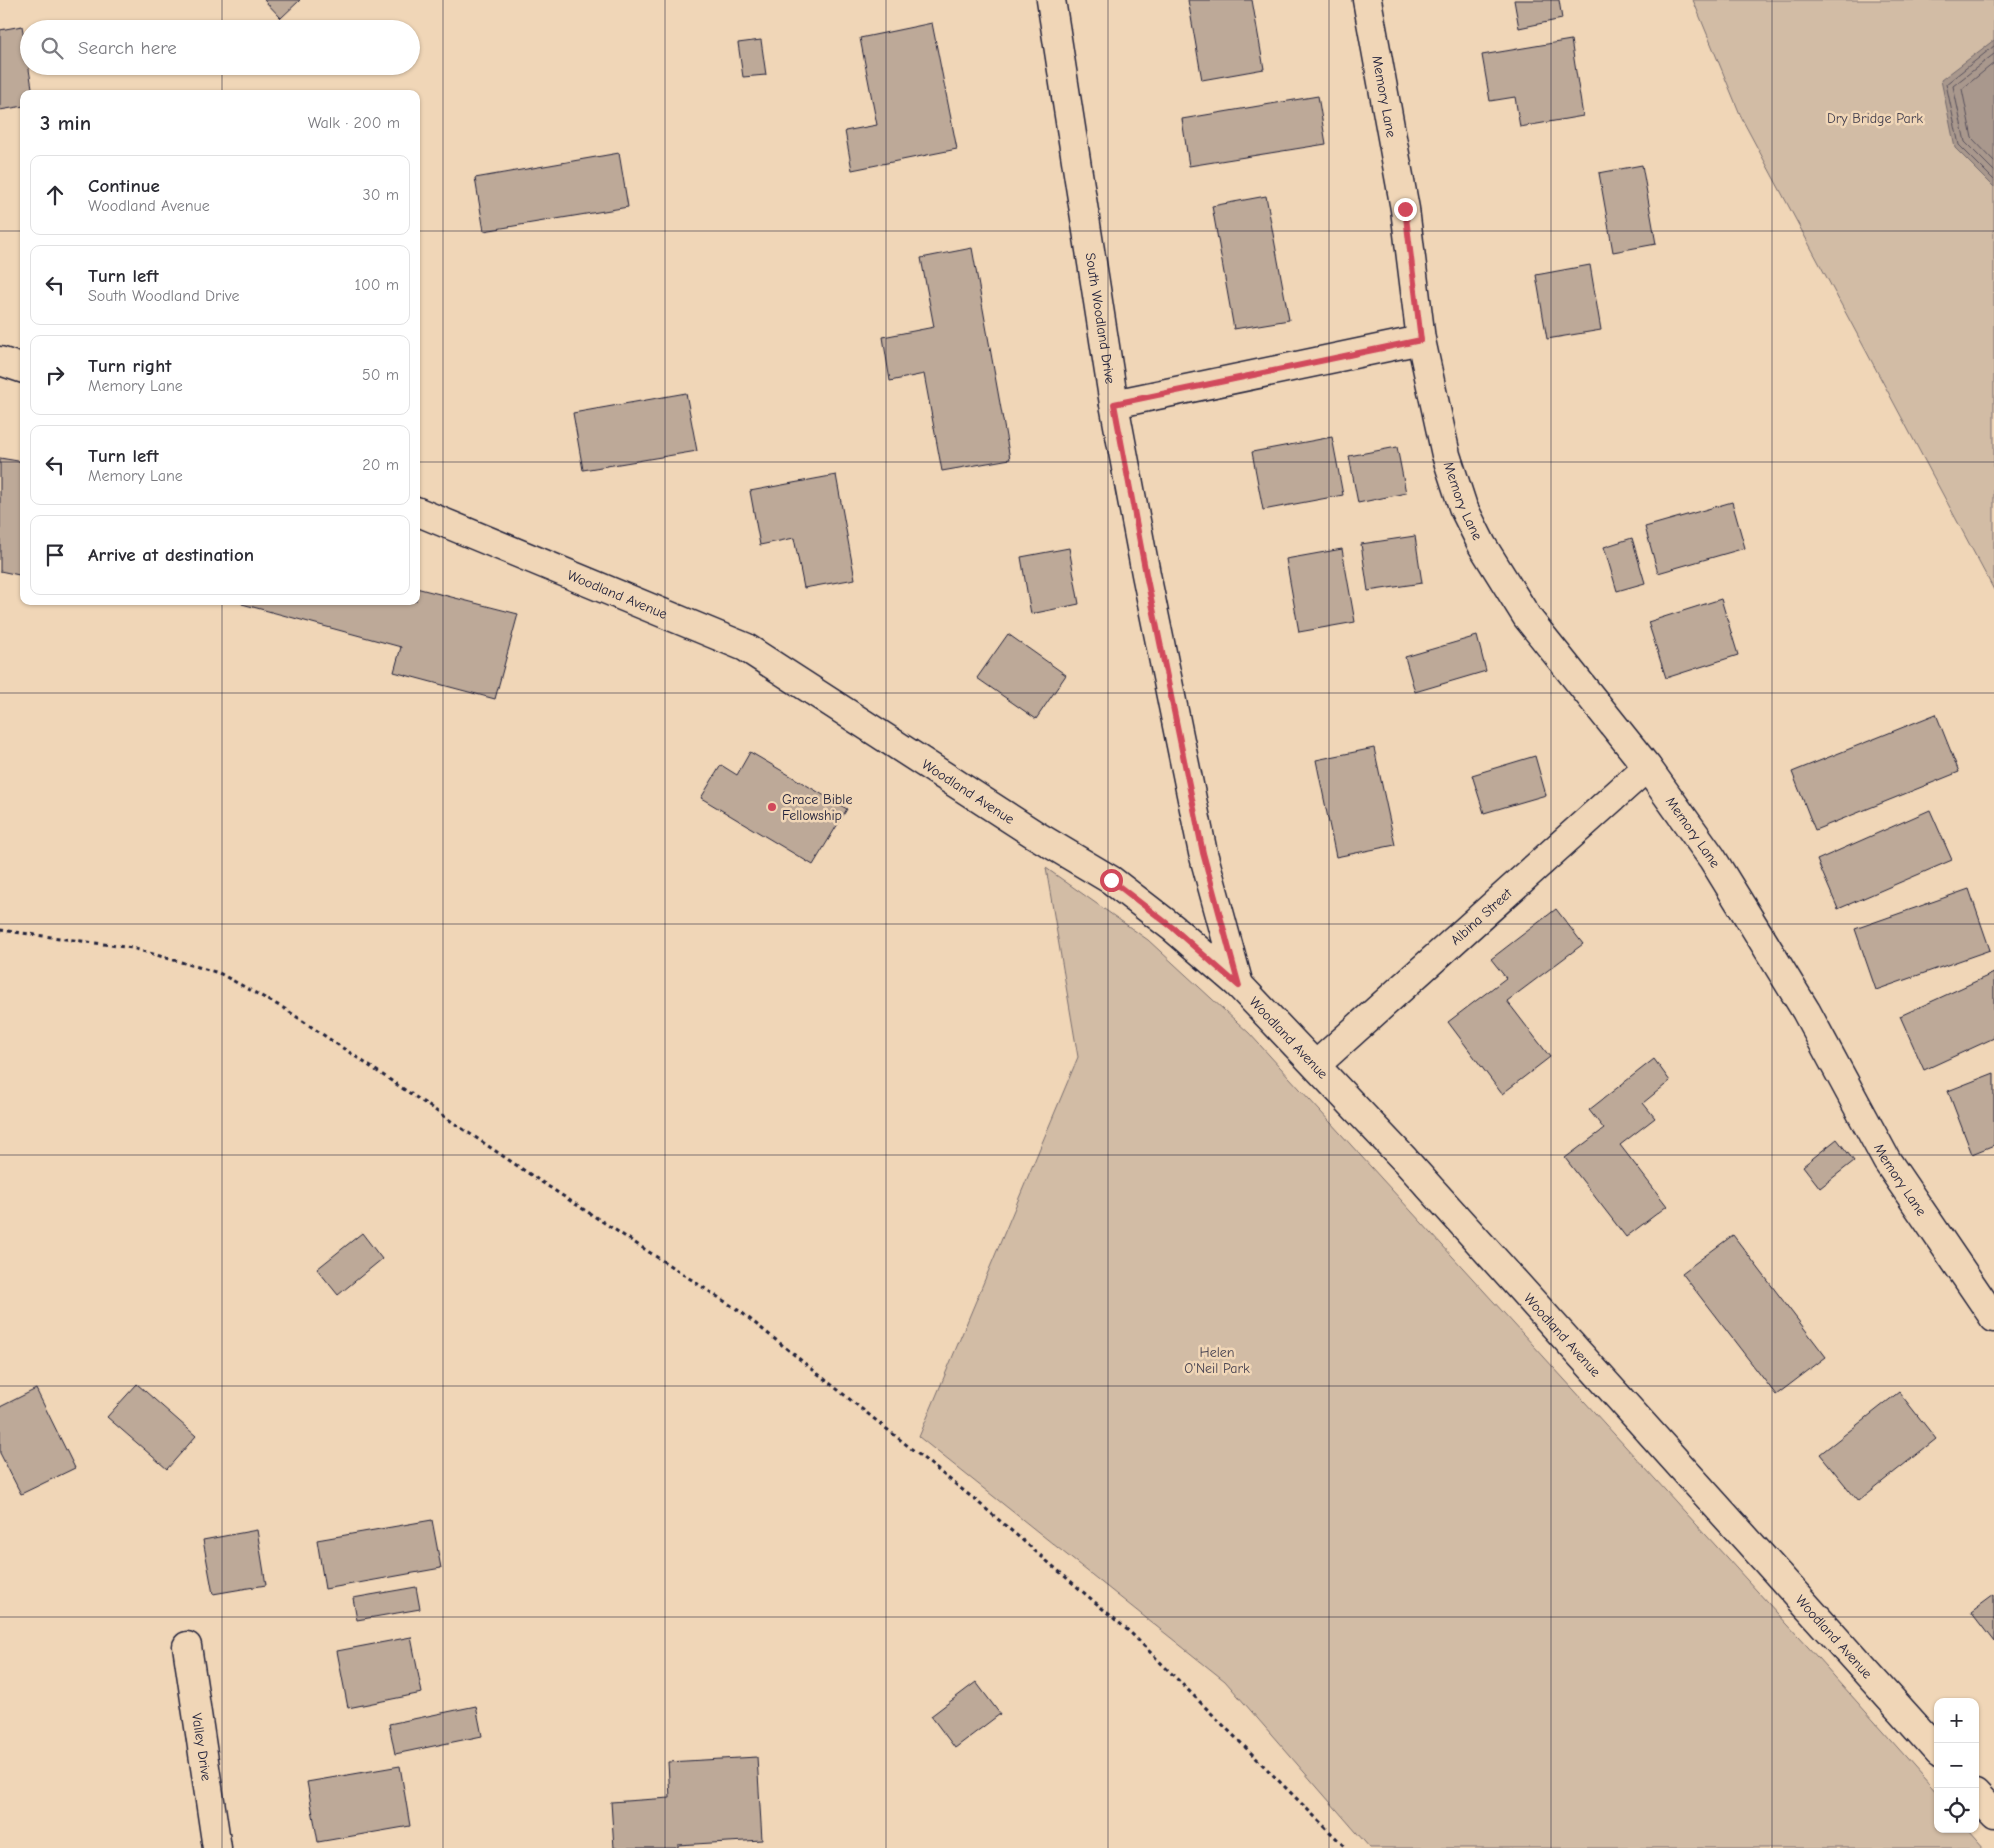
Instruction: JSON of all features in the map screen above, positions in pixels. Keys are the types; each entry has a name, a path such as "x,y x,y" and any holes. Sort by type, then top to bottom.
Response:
{"street":[{"name":"South Woodland Drive","path":"1051,0 1114,404 1146,574 1203,853 1239,986"},
{"name":"Memory Lane","path":"1367,0 1405,209 1421,340 1446,454 1463,507 1482,545 1527,617 1647,766 1712,858 1796,995 1887,1162 1994,1318"},
{"path":"1114,404 1421,340"},
{"path":"0,361 20,368"},
{"name":"Woodland Avenue","path":"420,513 746,647 1034,834 1111,880 1173,928 1239,986 1405,1160 1662,1448 1934,1748"},
{"name":"Albina Street","path":"1316,1065 1647,766"},
{"name":"Valley Drive","path":"187,1646 217,1848"},
{"path":"1979,1798 1994,1814"}],"path":[{"path":"0,930 132,948 220,973 284,1009 537,1179 741,1312 979,1503 1131,1633 1346,1848"}],"green space":[{"name":"Dry Bridge Park","path":"1693,0 1994,0 1994,590 1742,119"},
{"name":"Helen O'Neil Park","path":"1046,868 1148,940 1249,1033 1818,1658 1934,1788 1934,1833 1973,1833 1986,1848 1370,1848 1225,1681 919,1437 1078,1057"}],"water":[{"path":"1994,40 1994,187 1955,148 1941,80"}],"building":[{"path":"264,0 300,0 281,18"},
{"path":"1188,0 1252,0 1264,69 1202,80"},
{"path":"1514,0 1559,0 1562,19 1519,28"},
{"path":"932,23 957,149 852,170 845,131 877,125 860,38"},
{"path":"20,26 20,75 30,75 32,90 20,90 20,107 0,110 0,30"},
{"path":"761,40 766,75 743,77 738,43"},
{"path":"1571,40 1583,116 1520,127 1515,97 1490,101 1482,55"},
{"path":"1318,96 1326,144 1189,166 1182,119"},
{"path":"619,153 628,207 484,231 475,178"},
{"path":"1642,165 1656,244 1613,252 1599,173"},
{"path":"1266,196 1289,320 1234,329 1212,206"},
{"path":"972,248 1010,459 942,471 924,374 890,381 883,337 934,327 921,258"},
{"path":"1590,265 1601,330 1547,339 1536,275"},
{"path":"686,393 697,451 583,470 573,413"},
{"path":"1332,437 1343,495 1263,510 1252,452"},
{"path":"1397,447 1406,493 1358,503 1349,456"},
{"path":"0,458 20,461 20,575 0,571"},
{"path":"836,475 855,579 804,588 794,538 760,545 750,491"},
{"path":"1732,502 1745,548 1658,573 1645,527"},
{"path":"1415,536 1422,583 1368,591 1361,544"},
{"path":"1632,538 1645,583 1617,591 1604,547"},
{"path":"1069,548 1079,604 1031,614 1021,557"},
{"path":"1342,549 1355,622 1299,632 1286,559"},
{"path":"420,589 518,614 495,699 394,672 401,647 246,605 420,605"},
{"path":"1721,599 1738,655 1666,678 1648,622"},
{"path":"1008,634 1066,675 1036,719 977,678"},
{"path":"1477,636 1486,671 1415,692 1405,657"},
{"path":"1936,714 1959,772 1815,830 1792,772"},
{"path":"1374,748 1395,845 1336,857 1316,760"},
{"path":"750,752 847,809 813,865 701,798 721,765 737,775"},
{"path":"1535,756 1546,795 1484,813 1472,775"},
{"path":"1930,810 1952,860 1838,909 1817,860"},
{"path":"1969,889 1990,950 1876,990 1855,929"},
{"path":"1556,909 1583,944 1507,1001 1550,1057 1502,1094 1448,1022 1506,978 1491,959"},
{"path":"1994,973 1994,1038 1924,1070 1900,1016"},
{"path":"1654,1059 1670,1081 1643,1103 1655,1118 1620,1145 1667,1206 1626,1237 1565,1158 1604,1129 1589,1110"},
{"path":"1994,1073 1994,1145 1972,1154 1948,1091"},
{"path":"1837,1139 1854,1161 1820,1188 1803,1166"},
{"path":"362,1233 382,1259 338,1295 317,1269"},
{"path":"1733,1235 1826,1357 1776,1395 1682,1273"},
{"path":"137,1384 196,1436 167,1469 107,1417"},
{"path":"36,1389 75,1468 21,1494 0,1453 0,1407"},
{"path":"1899,1392 1936,1439 1858,1501 1820,1454"},
{"path":"432,1520 441,1568 325,1589 317,1540"},
{"path":"257,1530 266,1585 213,1594 203,1540"},
{"path":"416,1587 420,1609 357,1620 353,1598"},
{"path":"1994,1595 1994,1642 1971,1612"},
{"path":"411,1637 422,1693 348,1708 337,1651"},
{"path":"976,1682 1000,1714 955,1748 931,1716"},
{"path":"476,1706 482,1736 395,1754 389,1724"},
{"path":"757,1757 762,1840 678,1845 678,1848 614,1848 611,1802 670,1798 668,1762"},
{"path":"400,1766 410,1826 318,1842 307,1782"}],"place":[{"name":"Grace Bible Fellowship","path":"772,807"}],"route":[{"path":"1111,880 1173,928 1239,986 1203,853 1146,574 1114,404 1421,340 1405,209"}]}
